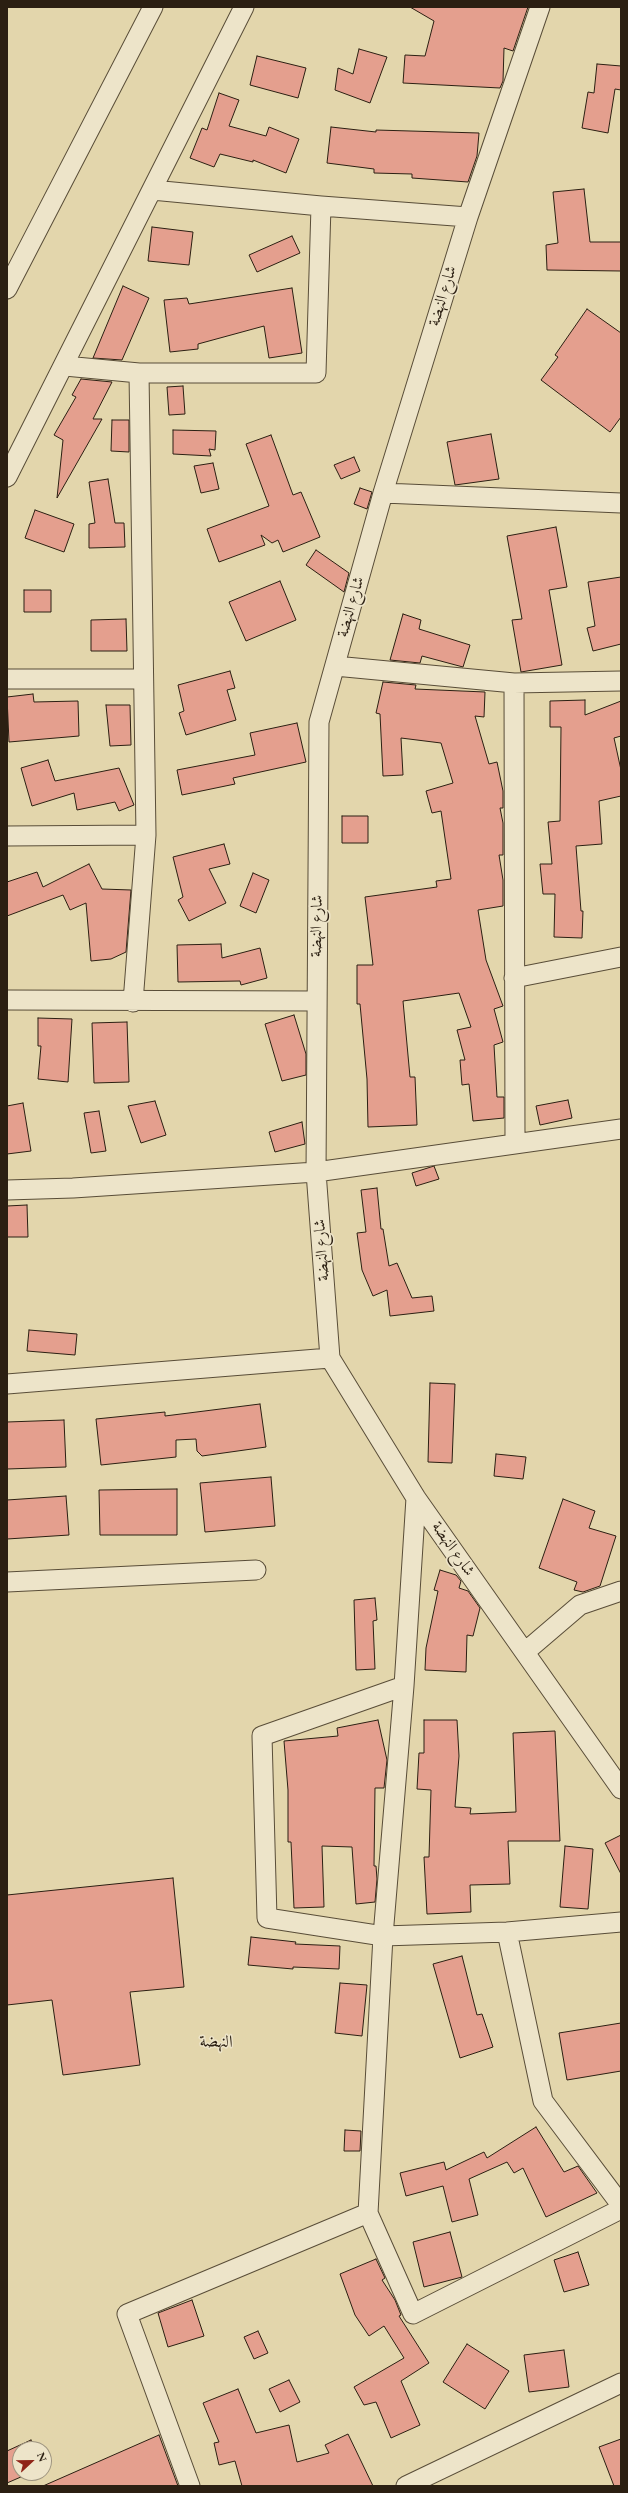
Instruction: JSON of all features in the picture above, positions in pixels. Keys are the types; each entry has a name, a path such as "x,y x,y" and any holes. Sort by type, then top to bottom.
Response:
{"street":[{"path":"7,289 153,7"},
{"path":"7,477 65,366 244,7"},
{"name":"شارع النهضة","path":"540,7 468,217 383,493 318,722 316,1172 330,1358 416,1498 621,1789"},
{"path":"152,190 321,206 468,217"},
{"path":"65,366 139,373 316,373 321,206"},
{"path":"133,1002 146,835 139,373"},
{"path":"383,493 621,503"},
{"path":"335,666 514,683 621,681"},
{"path":"7,679 143,679"},
{"path":"514,683 515,1142"},
{"path":"7,836 146,835"},
{"path":"514,978 621,957"},
{"path":"7,1000 133,1002 316,1001"},
{"path":"7,1190 73,1188 316,1172 515,1142 621,1129"},
{"path":"7,1384 330,1358"},
{"path":"416,1498 404,1686 383,1936 368,2213 414,2314 621,2209"},
{"path":"7,1582 256,1570"},
{"path":"525,1652 580,1605 621,1591"},
{"path":"404,1686 262,1736 266,1918 383,1936 507,1932 621,1922"},
{"path":"507,1932 543,2101 621,2205"},
{"path":"190,2486 127,2314 368,2213"},
{"path":"406,2486 621,2383"}],"building":[{"path":"410,7 528,7 513,51 504,48 503,81 500,88 403,83 405,55 425,56 434,21"},
{"path":"359,49 387,57 370,103 335,90 338,68 353,74"},
{"path":"257,56 306,68 298,98 250,85"},
{"path":"597,64 621,66 621,90 615,89 608,133 582,128 588,92 594,93"},
{"path":"219,93 239,100 229,126 266,136 269,127 299,139 286,173 253,160 253,162 220,154 214,167 190,158 202,128 207,130"},
{"path":"331,127 376,132 376,130 479,133 477,156 468,182 412,178 412,174 374,173 374,169 327,163"},
{"path":"584,189 590,242 621,242 621,271 547,270 546,245 558,243 553,192"},
{"path":"152,227 193,232 189,265 148,261"},
{"path":"292,236 300,253 257,272 249,255"},
{"path":"123,286 149,298 122,360 93,358"},
{"path":"292,288 302,353 269,358 264,326 198,344 198,349 170,352 164,300 187,298 189,304"},
{"path":"587,309 621,333 621,417 610,432 541,380 558,357 555,355"},
{"path":"81,379 112,382 93,419 102,419 57,498 63,440 54,435 76,397 72,395"},
{"path":"183,386 185,414 169,415 167,387"},
{"path":"112,420 129,420 129,452 111,451"},
{"path":"173,430 216,431 215,450 209,449 211,456 173,454"},
{"path":"491,434 499,479 455,485 447,442"},
{"path":"271,435 293,495 301,492 320,537 283,552 278,540 272,543 261,535 265,545 219,562 207,529 269,506 246,444"},
{"path":"354,457 360,471 341,479 334,465"},
{"path":"213,463 219,489 201,493 194,466"},
{"path":"108,479 115,523 124,523 125,547 89,548 89,524 95,523 89,482"},
{"path":"360,488 372,492 367,509 354,504"},
{"path":"35,510 74,524 64,552 25,538"},
{"path":"556,527 567,587 549,590 562,665 521,672 512,620 522,619 507,536"},
{"path":"316,550 349,573 344,592 306,565"},
{"path":"621,577 621,644 593,651 587,628 595,626 588,582"},
{"path":"280,581 296,620 246,641 229,602"},
{"path":"24,590 51,590 51,612 24,612"},
{"path":"403,614 421,620 419,629 470,645 463,667 422,656 420,663 390,660"},
{"path":"126,619 127,651 91,651 91,620"},
{"path":"230,671 235,688 227,690 236,720 186,735 179,713 184,711 178,685"},
{"path":"383,682 416,685 415,689 485,692 484,717 475,716 489,764 497,762 503,791 503,808 500,808 503,823 503,855 499,855 503,880 503,906 478,910 486,960 503,1006 494,1009 503,1042 494,1045 497,1097 504,1097 504,1118 473,1121 469,1084 462,1085 460,1060 465,1060 457,1030 471,1027 459,993 403,1001 410,1077 415,1077 417,1125 368,1127 367,1079 360,1004 357,1004 357,965 373,965 365,897 437,887 436,881 451,879 441,811 432,813 426,791 453,783 441,743 401,738 403,775 383,776 380,714 376,713"},
{"path":"33,694 34,702 78,701 79,736 9,742 7,697"},
{"path":"585,700 585,715 621,701 621,736 614,738 621,770 621,796 599,801 602,844 576,846 581,911 583,911 582,938 554,937 555,894 543,894 540,864 552,864 548,822 560,821 561,727 550,727 550,701"},
{"path":"106,705 130,705 131,745 110,746"},
{"path":"297,723 306,762 233,778 235,784 182,795 177,770 255,755 250,733"},
{"path":"48,760 55,781 119,768 134,805 119,811 115,802 77,810 74,793 32,806 21,768"},
{"path":"342,816 368,816 368,843 342,843"},
{"path":"224,844 230,864 209,869 226,903 189,921 178,900 183,897 173,857"},
{"path":"89,864 102,889 131,890 126,952 111,959 91,961 86,903 70,910 63,895 7,916 7,882 37,872 43,887"},
{"path":"253,873 269,880 256,913 240,906"},
{"path":"221,944 222,958 260,948 267,978 241,985 240,981 178,982 177,945"},
{"path":"294,1015 306,1054 306,1075 282,1081 265,1024"},
{"path":"38,1018 72,1019 68,1082 38,1079 41,1046 38,1046"},
{"path":"127,1022 129,1082 94,1083 92,1023"},
{"path":"568,1100 572,1118 540,1125 536,1106"},
{"path":"155,1101 166,1135 141,1143 128,1106"},
{"path":"23,1103 31,1151 7,1154 7,1106"},
{"path":"99,1111 106,1151 91,1153 84,1113"},
{"path":"302,1122 305,1144 275,1152 269,1132"},
{"path":"434,1166 439,1179 416,1186 412,1173"},
{"path":"377,1188 381,1229 383,1229 389,1266 397,1263 412,1298 432,1296 434,1311 390,1316 387,1290 373,1296 362,1270 357,1233 366,1232 361,1190"},
{"path":"27,1205 28,1237 7,1237 7,1206"},
{"path":"29,1330 77,1334 75,1355 27,1351"},
{"path":"430,1383 455,1384 452,1463 428,1462"},
{"path":"260,1404 266,1447 202,1456 197,1451 196,1439 176,1440 176,1457 101,1465 96,1419 165,1412 165,1416"},
{"path":"64,1420 66,1467 7,1469 7,1422"},
{"path":"496,1454 526,1457 523,1479 494,1476"},
{"path":"271,1477 275,1526 205,1532 200,1483"},
{"path":"177,1489 177,1535 100,1535 99,1490"},
{"path":"66,1496 69,1535 7,1539 7,1500"},
{"path":"563,1499 595,1511 589,1528 616,1536 600,1586 583,1592 574,1590 577,1582 539,1568"},
{"path":"440,1570 456,1575 461,1581 459,1588 468,1591 480,1608 473,1636 467,1635 466,1672 425,1670 426,1648 438,1591 434,1590"},
{"path":"375,1598 377,1620 373,1621 375,1669 356,1670 354,1600"},
{"path":"378,1720 387,1760 384,1788 375,1788 374,1866 376,1866 377,1879 375,1902 356,1904 352,1847 322,1846 324,1907 294,1908 291,1842 288,1842 288,1790 284,1741 338,1736 337,1728"},
{"path":"424,1720 457,1720 459,1756 455,1807 471,1808 470,1814 516,1812 513,1733 555,1731 560,1841 508,1841 510,1884 470,1885 471,1912 427,1914 424,1857 429,1857 431,1790 417,1789 419,1753 424,1753"},
{"path":"621,1835 621,1874 605,1843"},
{"path":"565,1846 593,1849 588,1909 560,1907"},
{"path":"173,1878 184,1987 130,1992 140,2065 63,2075 52,2000 7,2005 7,1895"},
{"path":"251,1937 296,1942 295,1944 340,1946 339,1969 293,1967 293,1969 248,1965"},
{"path":"462,1956 477,2015 482,2014 493,2047 460,2058 433,1964"},
{"path":"340,1983 367,1985 362,2036 335,2033"},
{"path":"621,2023 621,2071 567,2080 559,2033"},
{"path":"536,2127 564,2172 578,2166 597,2193 546,2217 523,2168 514,2173 507,2162 469,2179 478,2215 452,2222 443,2186 406,2196 400,2173 444,2162 446,2170 484,2152 487,2158"},
{"path":"345,2130 361,2131 360,2151 344,2151"},
{"path":"450,2232 462,2277 424,2287 413,2242"},
{"path":"578,2252 589,2285 564,2292 554,2260"},
{"path":"376,2259 385,2278 382,2280 395,2300 401,2315 399,2316 429,2363 401,2381 420,2425 391,2438 376,2402 364,2405 354,2387 404,2358 384,2326 369,2336 355,2315 340,2274"},
{"path":"192,2300 204,2336 168,2347 158,2313"},
{"path":"258,2331 268,2353 254,2359 244,2337"},
{"path":"467,2344 509,2371 485,2409 443,2382"},
{"path":"564,2350 569,2387 529,2392 524,2355"},
{"path":"289,2380 300,2402 280,2412 269,2389"},
{"path":"238,2389 256,2433 289,2425 297,2462 329,2453 325,2445 348,2434 373,2486 242,2486 235,2461 219,2465 214,2443 219,2442 203,2403"},
{"path":"159,2435 178,2486 43,2486"},
{"path":"621,2439 621,2486 614,2486 599,2447"},
{"path":"12,2449 12,2481 7,2483 7,2451"}],"district":[{"name":"النهضة","path":"216,2042"}]}
